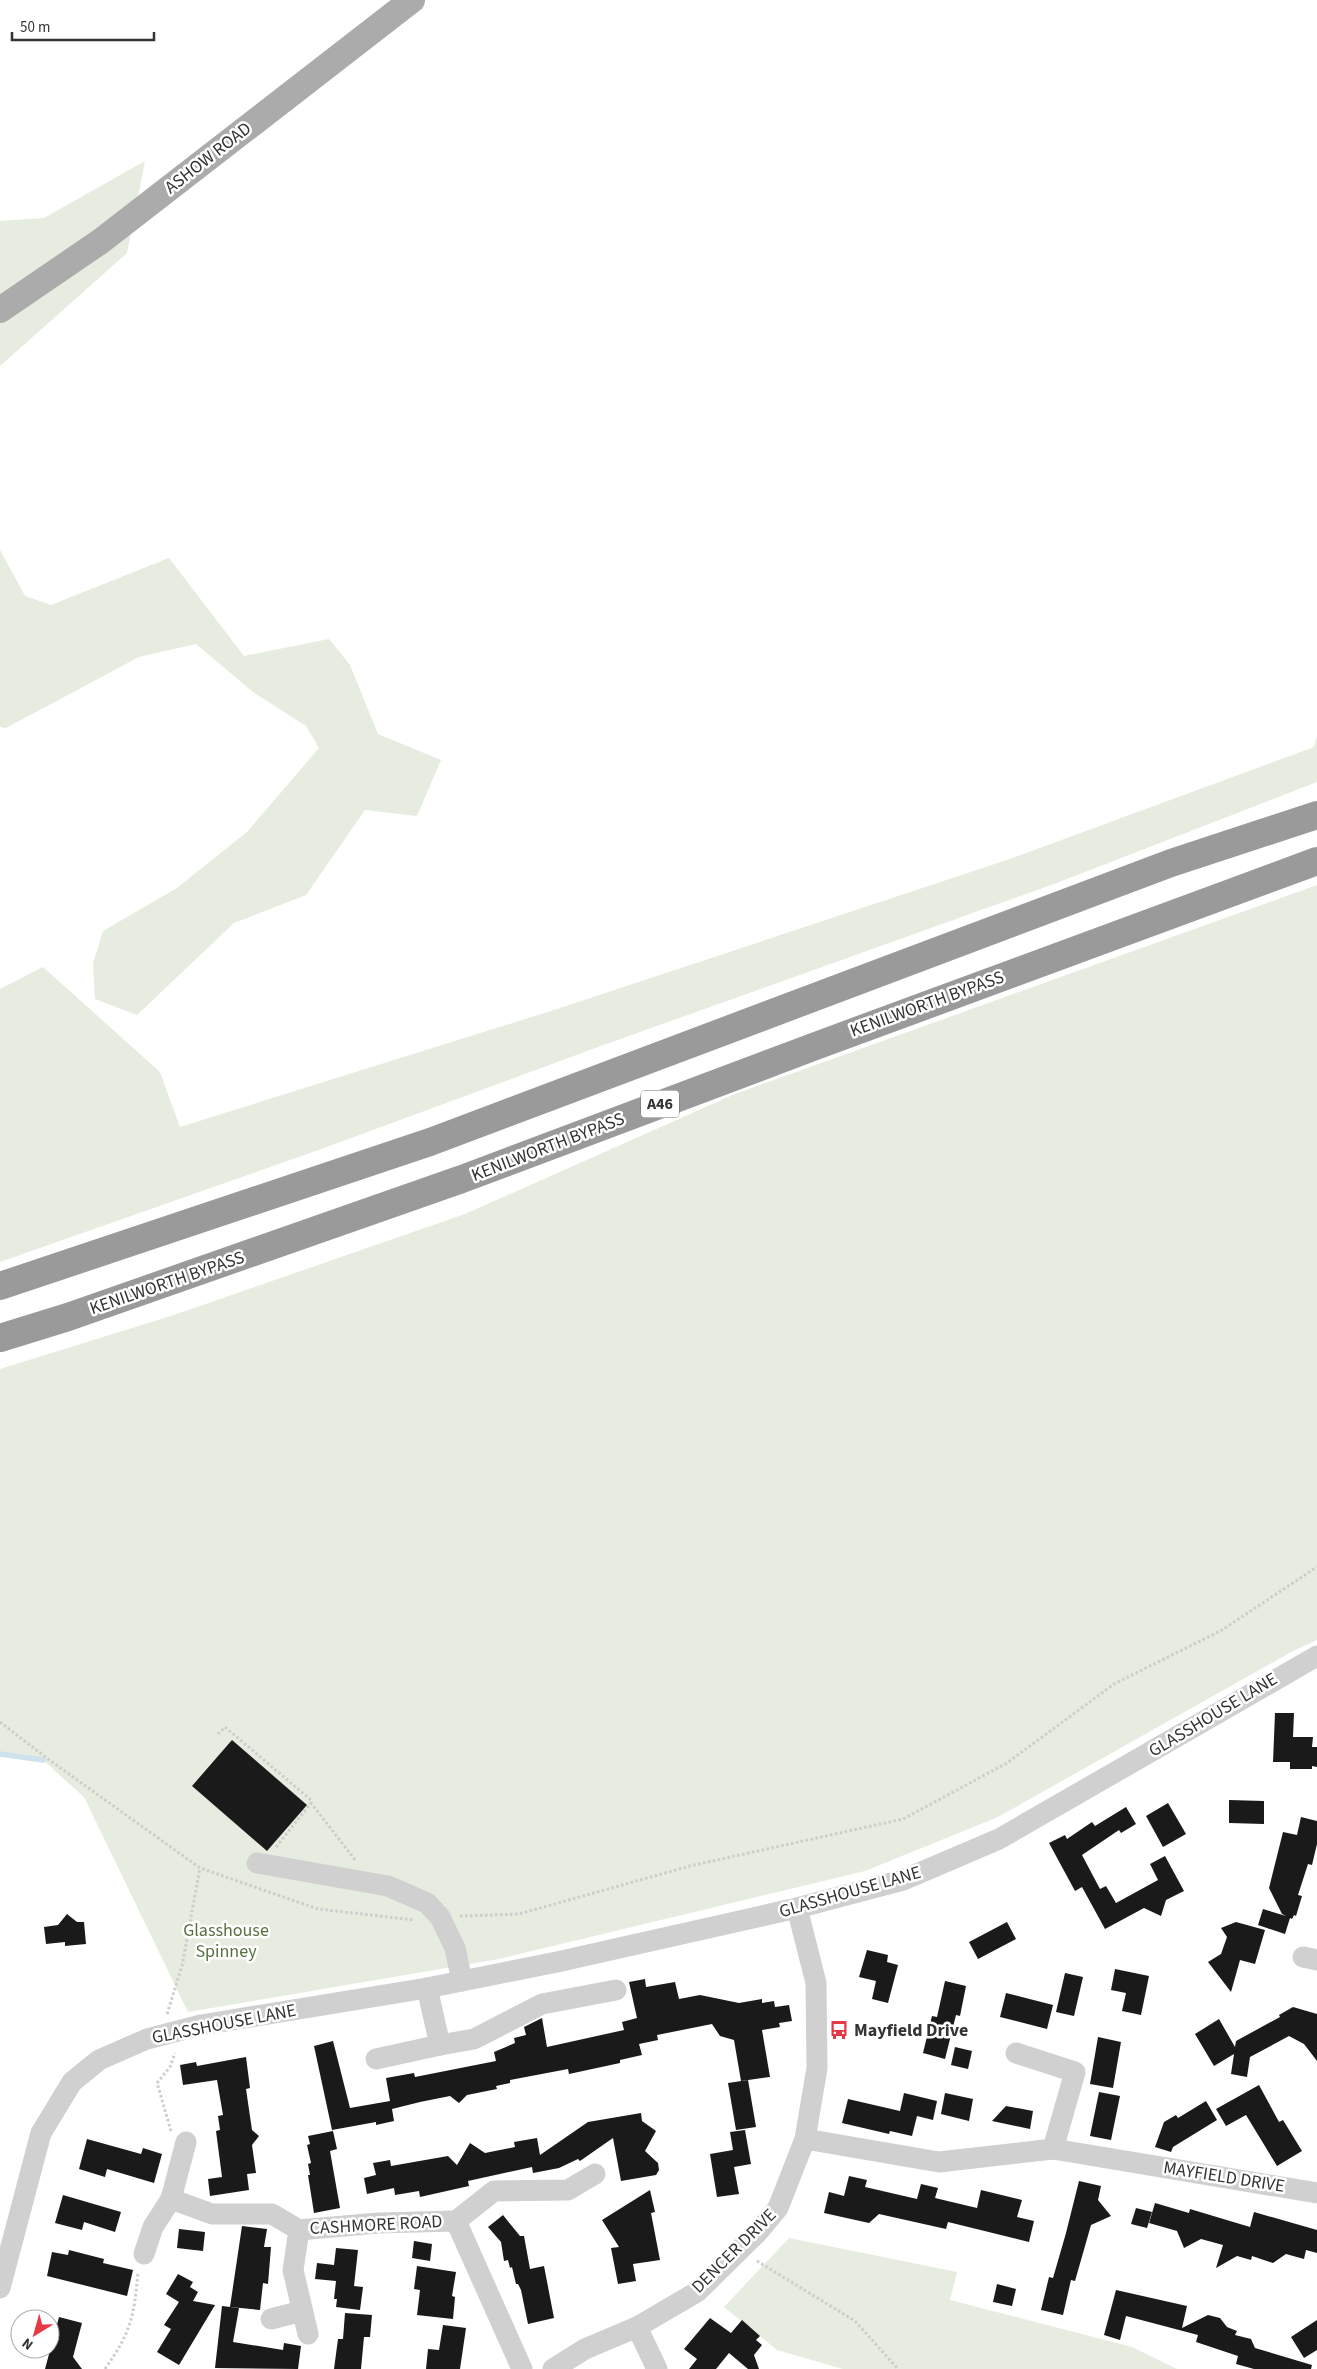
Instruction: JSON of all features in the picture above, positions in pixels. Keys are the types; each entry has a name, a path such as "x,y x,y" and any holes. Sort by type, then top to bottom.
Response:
{"highway":[{"name":"A46","path":"0,1286 430,1142 1171,863 1317,815"},
{"name":"KENILWORTH BYPASS","path":"0,1338 68,1317 462,1179 813,1046 1317,861"}],"main road":[{"name":"ASHOW ROAD","path":"0,310 101,241 412,0"}],"street":[{"name":"GLASSHOUSE LANE","path":"0,2288 41,2133 72,2082 99,2060 147,2039 201,2025 462,1981 797,1908 903,1880 999,1839 1317,1656"},
{"path":"260,1863 388,1886 427,1904 440,1916 455,1948 462,1981"},
{"name":"DENCER DRIVE","path":"553,2369 585,2349 637,2327 696,2292 740,2250 778,2208 805,2139 817,2068 816,1983 797,1908"},
{"path":"426,1988 440,2045"},
{"path":"376,2059 474,2039 542,2004 616,1990"},
{"path":"1016,2053 1075,2072 1053,2149"},
{"name":"MAYFIELD DRIVE","path":"805,2139 939,2162 1053,2149 1317,2193"},
{"path":"144,2254 152,2228 171,2199 186,2142"},
{"path":"456,2221 494,2191 568,2190 595,2174"},
{"name":"CASHMORE ROAD","path":"171,2199 212,2214 272,2214 300,2230 378,2223 456,2221 522,2369"},
{"path":"300,2230 293,2270 308,2334"},
{"path":"271,2319 302,2311"},
{"path":"637,2327 657,2369"}],"path":[{"path":"0,1722 48,1759 200,1868 318,1909 418,1920 440,1916 519,1914 690,1866 903,1820 1007,1763 1114,1684 1222,1630 1317,1568"},
{"path":"218,1734 225,1727 311,1800 375,1884"},
{"path":"260,1863 312,1803"},
{"path":"186,2142 170,2130 158,2083 170,2067 176,2053 162,2035 182,1966 200,1868"},
{"path":"740,2250 855,2321 898,2369"},
{"path":"105,2369 124,2342 130,2328 139,2266 144,2254"}],"green space":[{"path":"145,161 127,253 0,366 0,221 44,218"},
{"path":"0,550 25,596 51,605 169,558 244,656 329,639 350,665 378,734 441,760 417,816 365,810 306,895 234,923 137,1015 95,999 93,963 103,931 177,888 247,832 319,748 306,726 253,692 196,644 139,657 6,728 0,727"},
{"path":"1317,736 1317,782 1054,884 598,1047 324,1148 0,1262 0,989 43,967 160,1072 180,1127 554,1010 1010,859 1314,747"},
{"name":"Glasshouse Spinney","path":"1317,885 1317,1640 1293,1651 998,1817 865,1871 499,1959 188,2012 84,1797 43,1760 0,1754 0,1369 174,1315 465,1214 735,1094"},
{"path":"789,2238 957,2272 950,2300 1132,2347 1177,2369 843,2369 777,2350 724,2307"}],"building":[{"path":"1275,1713 1294,1713 1293,1737 1313,1737 1312,1747 1317,1747 1317,1767 1312,1766 1312,1769 1290,1769 1290,1762 1273,1762"},
{"path":"232,1740 307,1805 267,1851 192,1786"},
{"path":"1229,1800 1264,1801 1264,1824 1229,1823"},
{"path":"1168,1803 1186,1834 1163,1847 1146,1816"},
{"path":"1126,1807 1136,1824 1121,1833 1119,1830 1082,1855 1100,1889 1106,1886 1116,1903 1158,1880 1150,1864 1165,1856 1184,1891 1166,1900 1161,1916 1144,1908 1105,1929 1082,1887 1075,1891 1049,1843 1065,1835 1067,1839 1092,1822 1095,1826"},
{"path":"1301,1817 1317,1821 1317,1844 1312,1865 1308,1864 1298,1895 1302,1896 1296,1916 1294,1915 1292,1919 1290,1918 1285,1934 1258,1925 1263,1909 1286,1916 1282,1914 1269,1888 1283,1832 1297,1835"},
{"path":"67,1914 77,1922 84,1922 86,1944 65,1946 65,1942 46,1944 44,1927 58,1925"},
{"path":"1007,1922 1016,1939 978,1959 969,1942"},
{"path":"1236,1922 1265,1930 1255,1964 1240,1960 1231,1992 1208,1962 1221,1954 1227,1937 1221,1928"},
{"path":"867,1950 888,1955 887,1962 898,1965 888,2003 872,1999 876,1981 859,1977"},
{"path":"1115,1969 1149,1976 1141,2015 1122,2011 1126,1993 1111,1990"},
{"path":"1065,1973 1083,1977 1074,2016 1056,2012"},
{"path":"645,1979 646,1987 675,1982 679,1999 700,1995 739,2003 762,1999 762,2003 774,2001 775,2007 789,2005 792,2021 779,2023 780,2027 762,2030 770,2077 741,2081 734,2040 720,2036 712,2024 657,2035 658,2040 639,2044 642,2055 620,2060 620,2063 569,2074 568,2069 510,2080 510,2083 496,2086 497,2089 467,2095 459,2103 450,2096 420,2102 392,2109 394,2121 376,2125 376,2122 332,2130 314,2046 333,2041 350,2108 390,2101 386,2078 414,2073 415,2077 496,2061 494,2052 515,2043 514,2038 526,2035 524,2027 542,2018 547,2047 624,2030 622,2022 637,2018 629,1982"},
{"path":"945,1981 966,1986 960,2016 956,2015 945,2059 923,2053 932,2016 937,2017"},
{"path":"1006,1993 1053,2005 1047,2029 1000,2017"},
{"path":"1293,2007 1317,2014 1317,2061 1304,2044 1289,2036 1250,2057 1247,2077 1231,2074 1234,2054 1214,2066 1195,2034 1219,2019 1235,2047 1236,2041 1280,2017 1279,2015"},
{"path":"1098,2037 1121,2042 1113,2088 1090,2084"},
{"path":"955,2047 972,2051 968,2069 951,2065"},
{"path":"246,2057 250,2088 246,2089 252,2130 259,2136 252,2145 256,2173 247,2174 249,2190 210,2196 208,2179 222,2177 216,2131 220,2130 218,2116 223,2115 217,2080 183,2085 180,2065 196,2062 197,2066"},
{"path":"748,2080 756,2127 736,2130 728,2083"},
{"path":"1259,2085 1279,2122 1283,2120 1302,2151 1277,2166 1246,2115 1226,2126 1216,2109"},
{"path":"1099,2092 1120,2096 1111,2140 1090,2136"},
{"path":"904,2093 937,2101 933,2120 917,2116 912,2136 890,2131 889,2134 842,2123 848,2099 900,2111"},
{"path":"945,2093 973,2099 969,2121 941,2114"},
{"path":"1206,2101 1217,2120 1173,2147 1171,2152 1155,2147 1164,2122 1176,2115 1178,2118"},
{"path":"1006,2106 1033,2111 1030,2129 992,2121"},
{"path":"641,2113 642,2121 656,2131 645,2151 658,2163 659,2170 656,2175 621,2181 613,2138 580,2161 578,2159 559,2168 533,2173 532,2167 468,2181 469,2186 420,2197 419,2191 395,2195 394,2188 367,2194 364,2178 376,2175 373,2163 390,2160 391,2166 448,2156 457,2165 470,2143 485,2153 515,2147 514,2142 537,2138 540,2155 588,2122"},
{"path":"745,2130 751,2164 734,2167 739,2194 717,2197 710,2154 733,2150 730,2132"},
{"path":"333,2131 337,2149 330,2151 340,2208 314,2213 308,2175 310,2175 308,2164 311,2163 307,2145 310,2144 308,2136"},
{"path":"87,2139 141,2154 143,2148 162,2154 154,2183 107,2169 105,2177 79,2169"},
{"path":"849,2176 867,2180 865,2187 917,2199 921,2184 938,2188 935,2198 977,2208 981,2190 1022,2200 1017,2217 1034,2221 1029,2242 948,2222 946,2229 879,2214 869,2223 824,2213 829,2192 844,2196"},
{"path":"1079,2181 1101,2186 1098,2200 1111,2216 1091,2225 1075,2281 1071,2280 1063,2315 1041,2310 1049,2277 1053,2278"},
{"path":"650,2190 655,2212 651,2213 660,2260 633,2264 636,2281 618,2284 611,2248 619,2247 602,2220"},
{"path":"63,2195 121,2212 115,2232 84,2222 82,2230 55,2223"},
{"path":"1155,2203 1189,2213 1190,2209 1250,2227 1254,2212 1317,2230 1317,2253 1306,2250 1304,2259 1286,2254 1273,2263 1252,2256 1251,2260 1237,2256 1216,2268 1223,2245 1201,2239 1184,2248 1177,2231 1149,2223"},
{"path":"1136,2208 1152,2212 1147,2228 1131,2224"},
{"path":"503,2215 520,2236 524,2236 530,2269 544,2266 554,2318 528,2324 521,2290 518,2284 516,2284 512,2267 510,2268 508,2260 504,2261 501,2242 488,2227"},
{"path":"242,2226 267,2229 264,2247 271,2247 268,2284 263,2283 260,2310 230,2307"},
{"path":"179,2229 205,2232 203,2251 177,2248"},
{"path":"414,2241 432,2244 430,2261 412,2258"},
{"path":"336,2248 358,2250 354,2286 363,2287 360,2310 336,2307 337,2299 334,2299 336,2281 315,2279 317,2263 334,2265"},
{"path":"69,2250 104,2259 103,2263 133,2270 127,2296 47,2276 52,2252 68,2255"},
{"path":"417,2266 456,2272 452,2296 455,2297 453,2319 417,2315 420,2290 414,2289"},
{"path":"178,2274 193,2282 190,2287 198,2292 193,2301 215,2305 179,2365 157,2352 171,2329 164,2325 179,2302 166,2294"},
{"path":"997,2284 1016,2289 1012,2306 993,2302"},
{"path":"1116,2290 1187,2306 1182,2328 1208,2315 1220,2318 1227,2327 1237,2331 1235,2335 1251,2339 1255,2348 1312,2365 1311,2369 1254,2369 1236,2364 1238,2356 1196,2342 1198,2335 1126,2316 1120,2340 1104,2335"},
{"path":"222,2306 239,2308 233,2342 283,2350 284,2343 301,2346 298,2369 215,2368"},
{"path":"345,2313 372,2315 370,2337 364,2337 361,2369 334,2369 338,2339 343,2339"},
{"path":"60,2317 82,2323 73,2357 82,2369 45,2369 48,2359 60,2359"},
{"path":"710,2318 731,2333 742,2320 760,2336 756,2340 762,2345 754,2355 759,2369 748,2369 729,2353 716,2369 689,2369 697,2359 684,2349"},
{"path":"1317,2320 1317,2350 1304,2358 1291,2337"},
{"path":"443,2325 466,2328 460,2369 426,2369 428,2349 439,2350"}],"waterway":[{"path":"0,1754 43,1760"}],"place":[{"name":"Mayfield Drive","path":"839,2030"}]}
